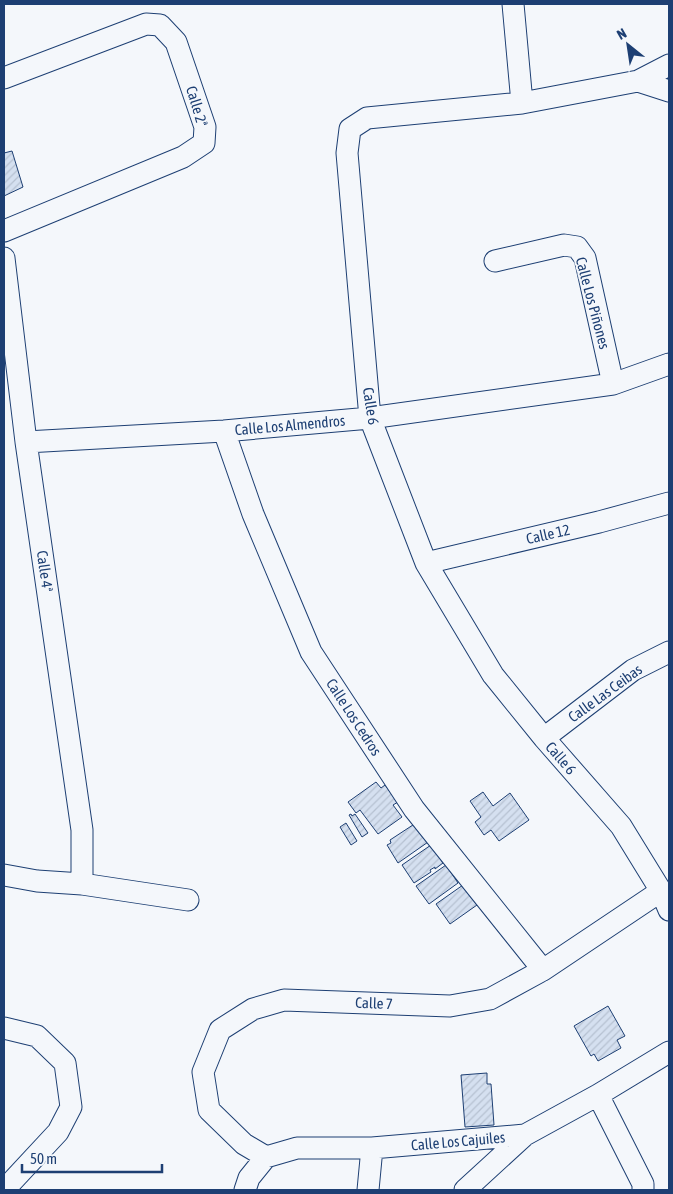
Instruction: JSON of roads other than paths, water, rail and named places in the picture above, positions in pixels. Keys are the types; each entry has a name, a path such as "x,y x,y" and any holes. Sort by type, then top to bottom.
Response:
{"street":[{"path":"513,4 522,103"},
{"name":"Calle 2ª","path":"4,78 146,24 160,25 176,42 205,127 204,143 183,157 4,231"},
{"path":"638,81 669,65"},
{"path":"638,81 669,91"},
{"name":"Calle 6","path":"638,81 522,103 367,118 350,129 347,153 370,418 426,563 493,675 544,738 621,826 665,900"},
{"name":"Calle Los Piñones","path":"495,261 564,245 577,247 585,258 613,384"},
{"name":"Calle 4ª","path":"4,258 26,442 82,830 82,884"},
{"name":"Calle Los Almendros","path":"26,442 224,431 370,418 613,384 669,364"},
{"name":"Calle Los Cedros","path":"224,431 252,514 311,652 414,809 543,970"},
{"name":"Calle 12","path":"426,563 599,522 669,503"},
{"name":"Calle Las Ceibas","path":"544,738 633,670 669,652"},
{"path":"4,875 37,881 82,884 188,900"},
{"name":"Calle 7","path":"266,1157 244,1144 209,1110 203,1072 220,1030 252,1009 284,1000 450,1006 490,999 665,900"},
{"path":"4,1028 38,1036 65,1063 71,1107 58,1132 4,1190"},
{"name":"Calle Los Cajuiles","path":"266,1157 297,1148 372,1148 525,1135 598,1095 669,1052"},
{"path":"598,1095 643,1184 643,1190"},
{"path":"465,1190 525,1135"},
{"path":"368,1190 372,1148"},
{"path":"245,1190 249,1178 266,1157"}]}
